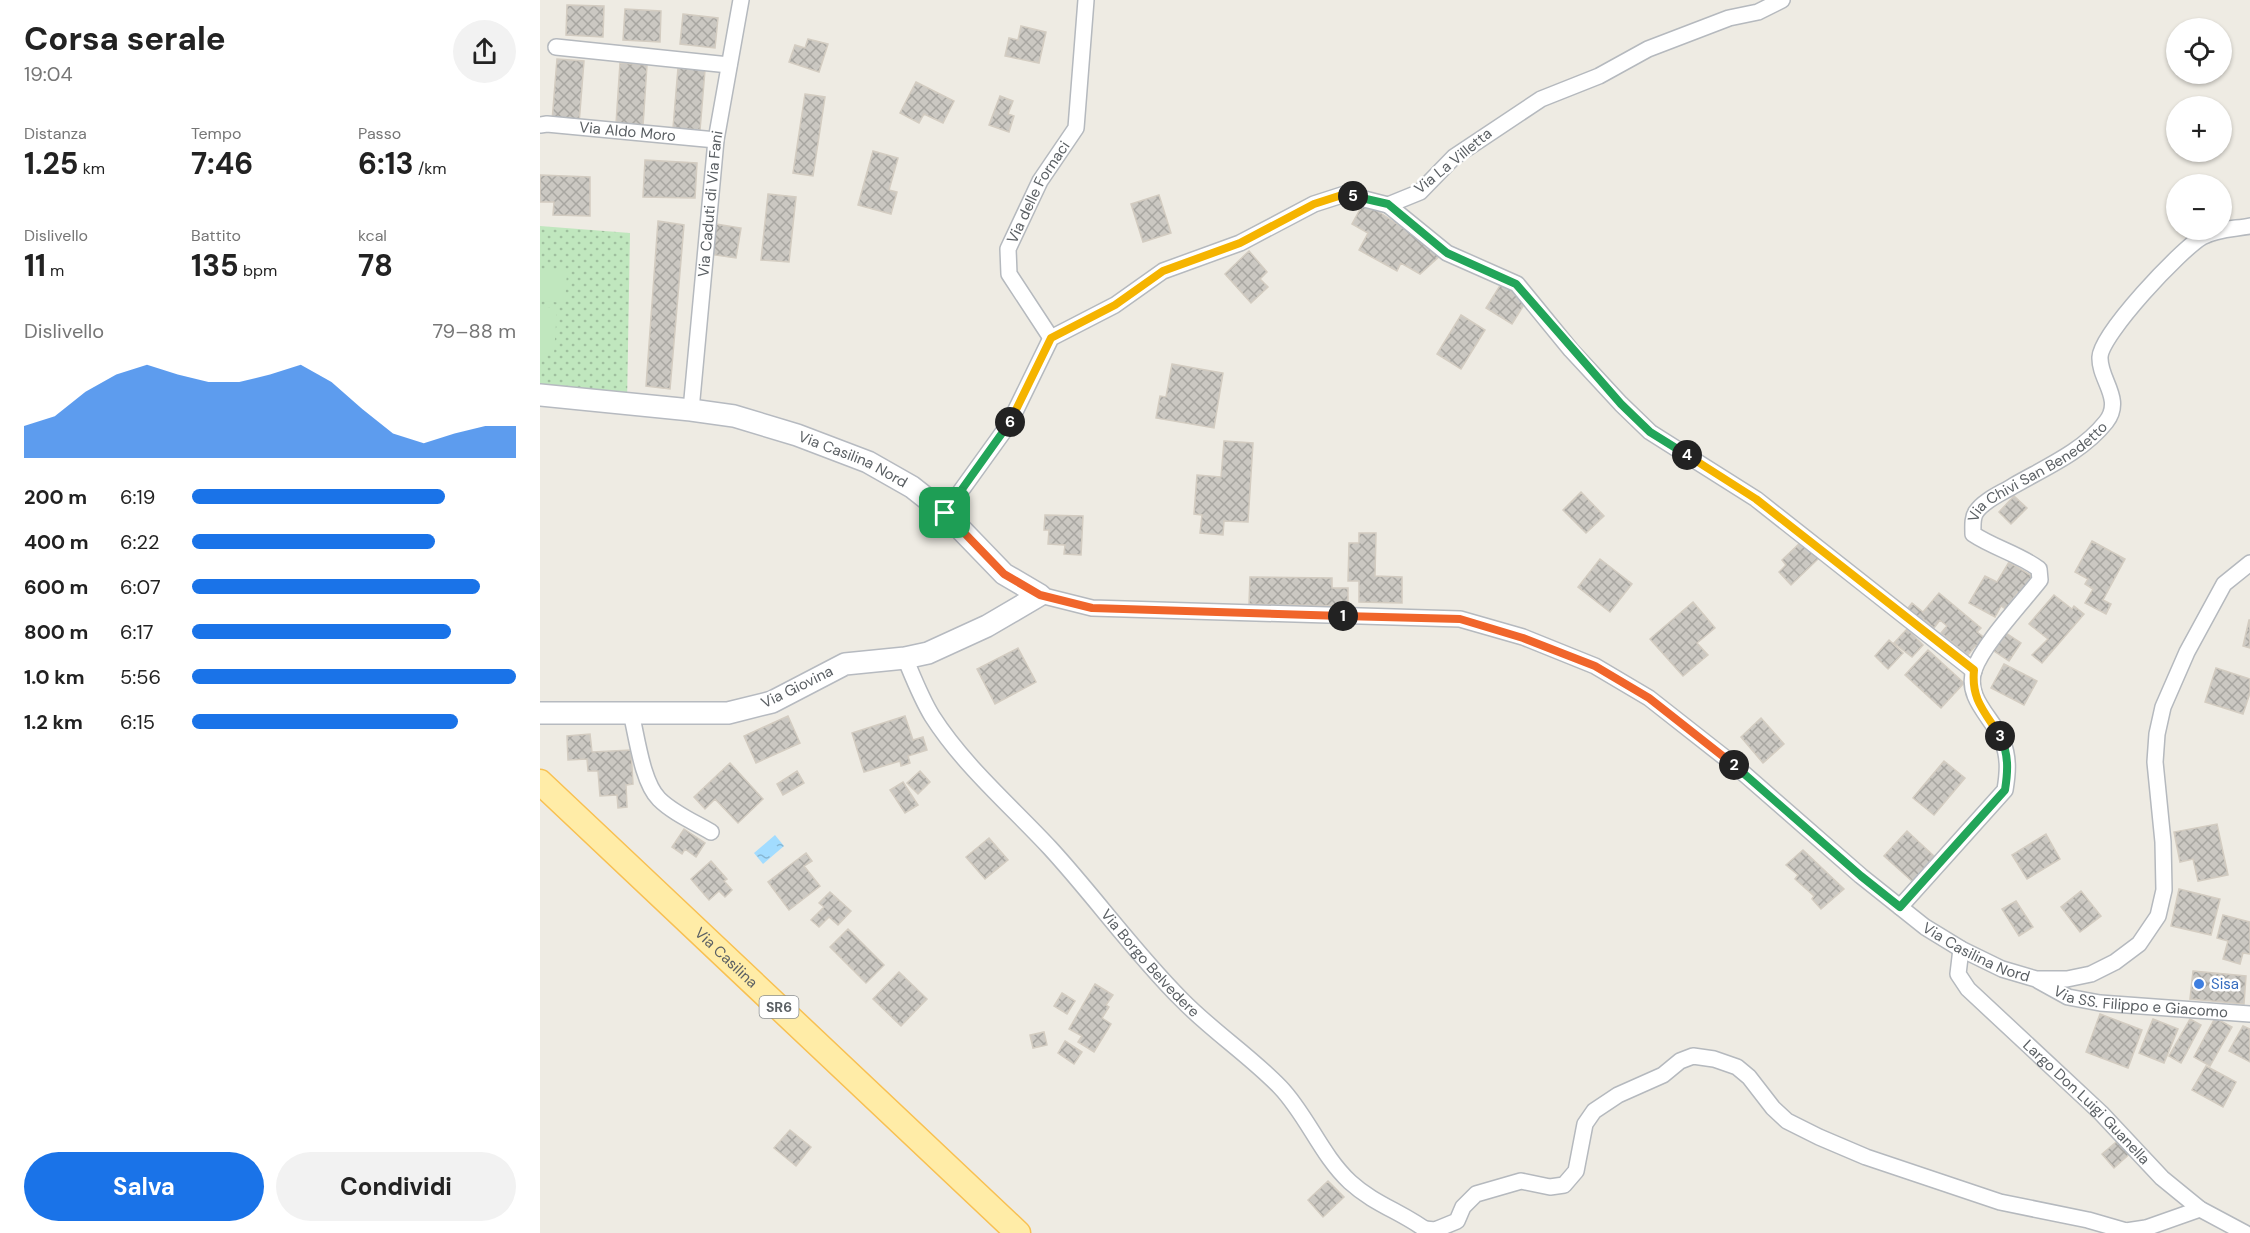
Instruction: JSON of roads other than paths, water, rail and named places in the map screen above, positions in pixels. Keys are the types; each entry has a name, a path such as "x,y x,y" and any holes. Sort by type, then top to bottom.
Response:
{"main road":[{"name":"Via Casilina","path":"540,782 1018,1233"}],"street":[{"name":"Via Caduti di Via Fani","path":"691,410 716,140 741,0"},
{"name":"Via delle Fornaci","path":"1051,338 1009,274 1008,249 1041,181 1076,128 1086,0"},
{"name":"Via La Villetta","path":"1388,204 1420,192 1454,157 1541,99 1599,76 1648,49 1729,18 1758,12 1782,0"},
{"path":"556,47 729,65"},
{"name":"Via Aldo Moro","path":"540,125 716,140"},
{"path":"945,513 1009,424 1051,338 1115,305 1163,271 1240,243 1314,204 1345,194 1388,204 1447,253 1516,284 1572,350 1650,432 1756,499 1974,670 1972,687 1978,702 2002,739 2007,756 2008,770 2005,790 1900,907"},
{"name":"Via Chivi San Benedetto","path":"1974,670 1984,650 2040,580 2039,569 2029,561 1984,542 1973,534 1976,512 1992,498 2080,448 2106,421 2112,412 2113,403 2100,357 2108,336 2149,287 2188,247 2215,231 2250,226"},
{"name":"Via Casilina Nord","path":"540,395 734,416 797,435 868,462 912,486 945,513 1004,574 1040,595 1092,608 1460,619 1523,638 1595,666 1649,698 1733,764 1861,876 1925,927 1961,949 2002,969 2036,979 2067,979 2091,974 2115,962 2139,944 2158,916 2164,890 2163,842 2155,762 2157,734 2163,707 2187,652 2224,585 2250,563"},
{"name":"Via Giovina","path":"540,712 728,713 745,710 772,702 845,664 905,658 928,652 976,632 1040,595"},
{"name":"Via Borgo Belvedere","path":"905,658 931,713 963,757 1055,854 1168,985 1188,1006 1286,1093 1344,1176 1386,1208 1428,1231"},
{"path":"631,713 647,778 655,794 668,806 711,832"},
{"name":"Largo Don Luigi Guanella","path":"1961,949 1958,974 1968,989 2101,1113 2162,1178 2200,1209 2246,1233"},
{"name":"Via SS. Filippo e Giacomo","path":"2036,979 2068,997 2100,1003 2250,1014"},
{"path":"1428,1231 1456,1221 1463,1208 1476,1194 1521,1181 1550,1187 1564,1185 1576,1172 1585,1124 1594,1111 1618,1095 1663,1075 1680,1061 1693,1056 1714,1059 1737,1067 1749,1077 1773,1108 1787,1121 1819,1137 1866,1157 2000,1202 2088,1220 2126,1231 2146,1228 2200,1209"}],"water":[{"path":"775,835 784,846 763,864 754,853"}],"place":[{"name":"Sisa","path":"2199,984"}]}
